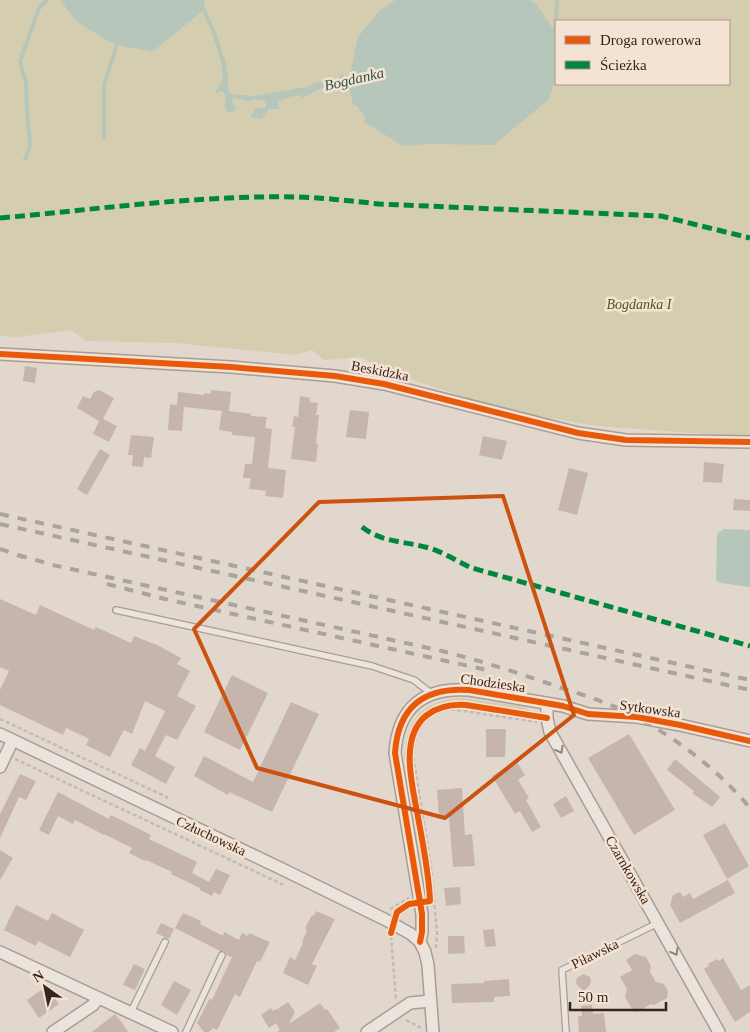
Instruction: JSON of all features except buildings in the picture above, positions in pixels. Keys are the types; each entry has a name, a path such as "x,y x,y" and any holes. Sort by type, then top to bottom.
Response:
{"street":[{"name":"Beskidzka","path":"0,354 231,367 335,376 392,385 578,433 626,440 750,442"},
{"name":"Chodzieska","path":"433,1032 428,965 420,942 422,914 396,764 395,753 398,733 404,716 416,704 432,694 454,689 547,704"},
{"name":"Czarnkowska","path":"547,704 550,732 720,1032"},
{"name":"Sytkowska","path":"547,704 563,706 588,714 637,717 750,741"},
{"name":"Człuchowska","path":"0,734 282,869 390,926 411,934 420,942"},
{"path":"0,767 13,740"},
{"path":"0,952 172,1032"},
{"path":"53,1032 92,1006 98,998"},
{"path":"367,1032 410,1003 430,1001"}],"lane":[{"path":"116,610 372,666 414,680 432,694"},
{"name":"Piławska","path":"566,1032 562,970 658,923"},
{"path":"131,1012 165,942"},
{"path":"186,1032 222,955"}],"path":[{"path":"422,1032 421,1029 402,1018 399,1010 396,999 390,926 396,912 419,899 430,901 411,776 410,751 412,736 423,718 434,710 454,704 548,720"},
{"path":"436,949 437,933 431,867 414,755 414,743 418,731 428,718 441,710 450,709 538,722 548,720"},
{"path":"0,718 167,797 160,812"},
{"path":"6,754 291,888"}],"highlighted area":[{"path":"503,496 574,715 445,818 257,768 194,629 319,502"}],"green space":[{"name":"Bogdanka I","path":"0,0 750,0 750,437 596,426 501,409 392,373 360,357 324,360 312,350 296,355 175,343 86,341 71,330 17,337 0,336"},
{"path":"462,698 525,707 534,714 462,702 439,705 429,710 416,724 409,745 408,757 404,757 408,732 419,714 437,703"},
{"path":"412,796 427,884 424,884 408,797"}],"water":[{"path":"60,0 205,0 204,10 152,52 117,45 108,41 76,21"},
{"path":"395,0 530,0 537,5 555,32 555,81 549,99 494,145 429,144 403,146 364,122 365,116 356,105 353,105 348,82 345,80 336,86 322,88 302,98 300,95 278,102 279,109 269,109 263,116 263,119 250,117 256,108 266,108 266,103 262,100 251,100 249,102 231,98 236,110 230,113 225,109 226,97 223,91 219,91 215,95 223,76 220,57 224,56 228,72 228,89 231,94 254,96 308,87 321,82 327,83 339,78 341,74 344,78 349,79 358,37 379,11"},
{"path":"724,529 750,530 750,587 716,581 717,536"}],"waterway":[{"path":"25,159 30,141 26,84 20,61 39,8 47,0"},
{"name":"Bogdanka","path":"556,20 557,0"},
{"name":"Bogdanka","path":"201,9 204,10 214,33 223,61"},
{"path":"104,137 104,85 117,45"}],"railway":[{"path":"0,514 750,680"},
{"path":"0,524 750,690"},
{"path":"0,549 23,557"},
{"path":"18,555 53,565 442,651 589,697 629,713 669,736 726,782 750,808"},
{"path":"107,584 165,599 487,670"}],"marked path":[{"path":"0,218 187,200 299,197 379,204 661,216 750,238"},
{"path":"362,527 386,539 434,550 472,568 750,646"}],"cycle path":[{"path":"0,354 231,367 335,376 384,384 578,433 626,440 750,442"},
{"path":"420,942 422,914 395,753 397,737 408,712 416,703 427,696 439,692 469,690 563,706 588,714 637,717 750,741"},
{"path":"391,933 397,912 409,904 430,901 424,848 411,778 410,749 418,725 427,715 436,710 445,706 455,705 466,705 547,718"}]}
